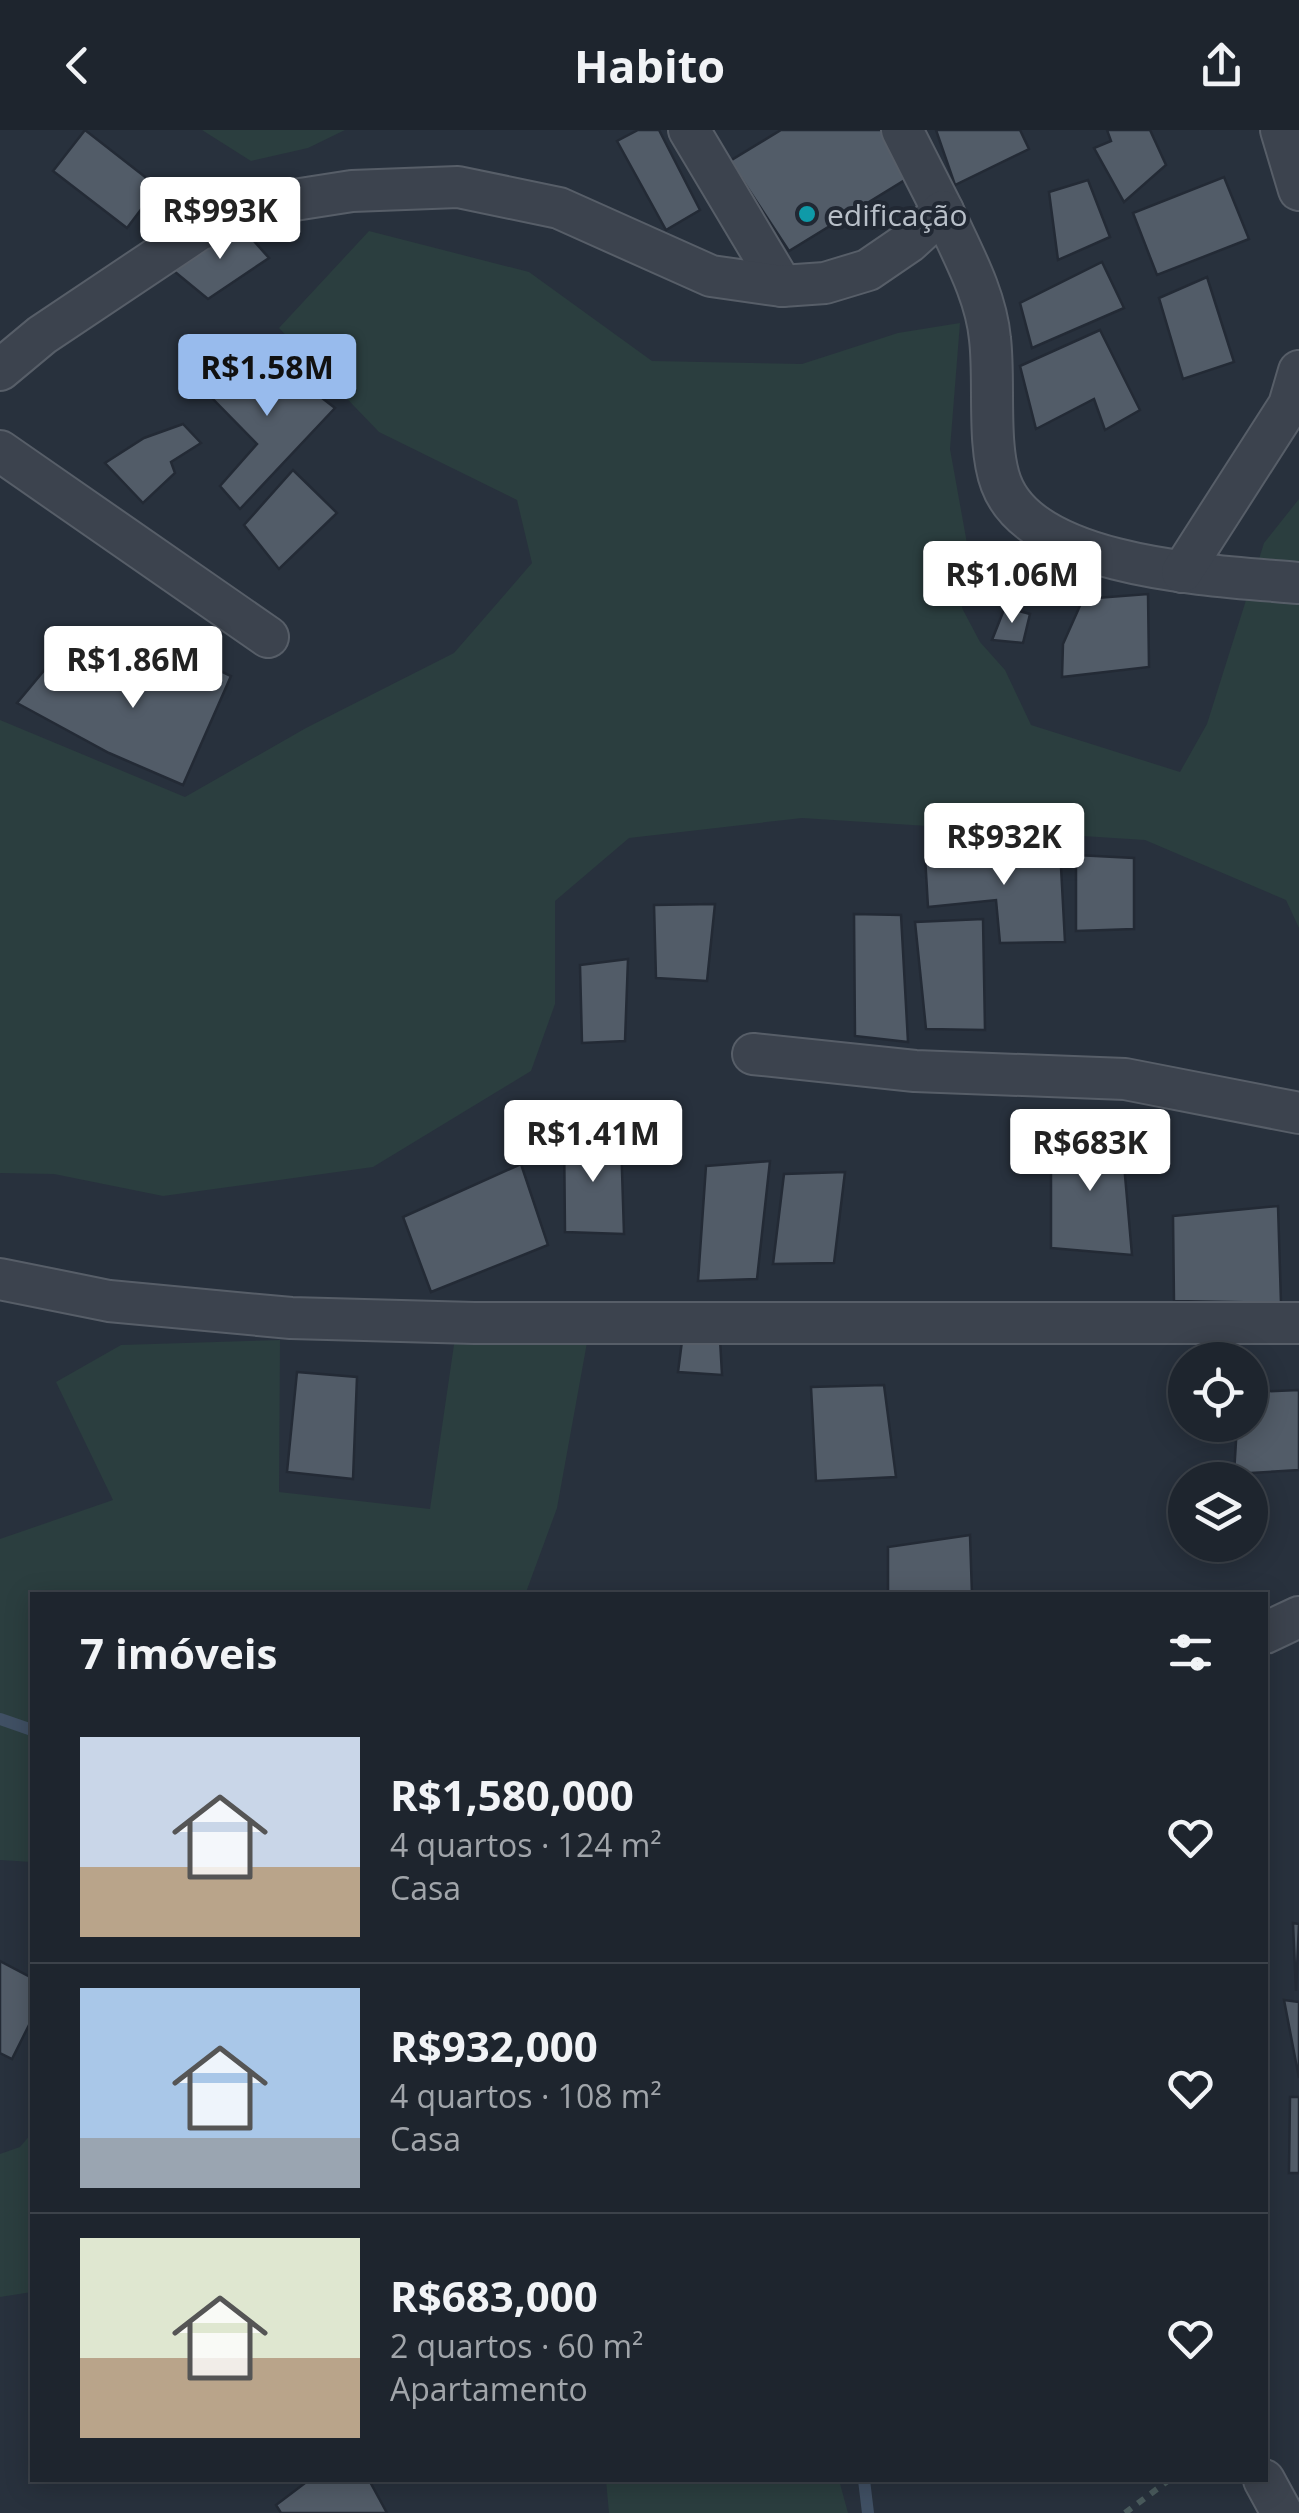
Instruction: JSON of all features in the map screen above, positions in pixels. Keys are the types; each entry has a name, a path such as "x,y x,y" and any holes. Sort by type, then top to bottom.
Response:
{"street":[{"path":"690,130 782,286"},
{"path":"902,130 974,281 990,334 995,458 1001,484 1015,507 1041,529 1104,558 1182,572 1299,583"},
{"path":"1281,130 1299,190"},
{"path":"0,370 42,335 199,230 275,203 352,191 458,187 559,208 711,276 782,286 825,284 868,270 909,242 942,210"},
{"path":"1182,572 1289,405 1299,372"},
{"path":"0,451 268,637"},
{"path":"754,1054 915,1071 1125,1079 1299,1113"},
{"path":"0,1279 109,1300 291,1318 474,1322 1299,1323"},
{"path":"1268,1632 1299,1617"},
{"path":"1265,2482 1282,2513"}],"path":[{"path":"1126,2513 1166,2482"}],"shaded area":[{"path":"202,130 345,130 308,148 251,161"},
{"path":"369,231 529,272 652,361 802,364 898,333 960,323 950,449 968,549 962,608 980,642 1005,670 1031,725 1180,772 1207,724 1264,543 1299,499 1299,928 1286,900 1145,840 802,818 629,838 555,901 555,1004 531,1071 373,1167 163,1196 54,1174 0,1173 0,720 185,797 306,728 454,653 532,563 517,500 379,432 279,328"},
{"path":"590,1326 557,1508 526,1592 30,1592 30,1862 0,1860 0,1539 113,1500 56,1382 121,1345 280,1340 279,1492 430,1509 456,1331"},
{"path":"30,2135 30,2292 0,2297 0,2154 20,2147"},
{"path":"606,2482 840,2482 848,2513 609,2513"}],"building":[{"path":"85,130 158,187 127,228 53,171"},
{"path":"638,130 659,130 700,210 666,230 617,141"},
{"name":"edificação","path":"781,130 886,130 908,178 789,251 730,161"},
{"path":"936,130 1020,130 1029,149 955,185"},
{"path":"1107,130 1150,130 1166,165 1124,202 1094,148 1111,141"},
{"path":"1224,177 1249,239 1157,275 1133,213"},
{"path":"1088,180 1110,237 1058,260 1049,192"},
{"path":"238,223 269,258 208,299 169,267"},
{"path":"1102,262 1124,308 1032,348 1020,303"},
{"path":"1207,277 1234,362 1183,379 1159,298"},
{"path":"1100,330 1140,410 1105,430 1094,399 1036,429 1020,366"},
{"path":"253,345 335,408 240,509 220,486 257,444 211,397"},
{"path":"183,424 201,443 171,462 175,473 143,503 105,463 144,438"},
{"path":"293,470 337,513 279,569 244,525"},
{"path":"1148,594 1149,667 1062,677 1063,644 1083,599"},
{"path":"1005,607 1030,614 1023,643 992,640"},
{"path":"62,649 133,692 187,655 231,676 183,785 109,753 17,703"},
{"path":"989,846 1060,848 1065,942 1000,943 996,900 928,907 925,856"},
{"path":"1076,855 1134,858 1134,929 1076,931"},
{"path":"715,904 707,981 656,978 654,905"},
{"path":"854,914 901,915 908,1042 855,1036"},
{"path":"983,919 985,1030 926,1029 915,922"},
{"path":"628,959 625,1041 582,1043 580,965"},
{"path":"1121,1130 1132,1255 1051,1248 1051,1139"},
{"path":"564,1132 621,1139 624,1234 565,1232"},
{"path":"770,1161 757,1279 698,1281 706,1166"},
{"path":"521,1164 548,1245 431,1292 403,1217"},
{"path":"845,1172 834,1263 773,1264 784,1174"},
{"path":"1278,1206 1281,1303 1174,1301 1173,1216"},
{"path":"720,1339 722,1375 678,1372 682,1341"},
{"path":"297,1372 357,1377 353,1479 287,1472"},
{"path":"884,1385 896,1477 816,1481 811,1387"},
{"path":"1299,1390 1299,1470 1268,1472 1268,1462 1235,1462 1236,1442 1268,1442 1268,1391"},
{"path":"970,1535 972,1592 888,1592 888,1547"},
{"path":"1293,1923 1299,1924 1296,1991"},
{"path":"0,1961 30,1977 30,2023 12,2059 0,2053"},
{"path":"1284,2000 1299,2002 1299,2078"},
{"path":"1290,2097 1299,2097 1299,2173 1289,2173"},
{"path":"306,2482 370,2482 387,2513 281,2513 276,2505"}],"waterway":[{"path":"0,1719 30,1729"},
{"path":"864,2482 868,2513"}],"place":[{"name":"edificação","path":"807,214"}]}
